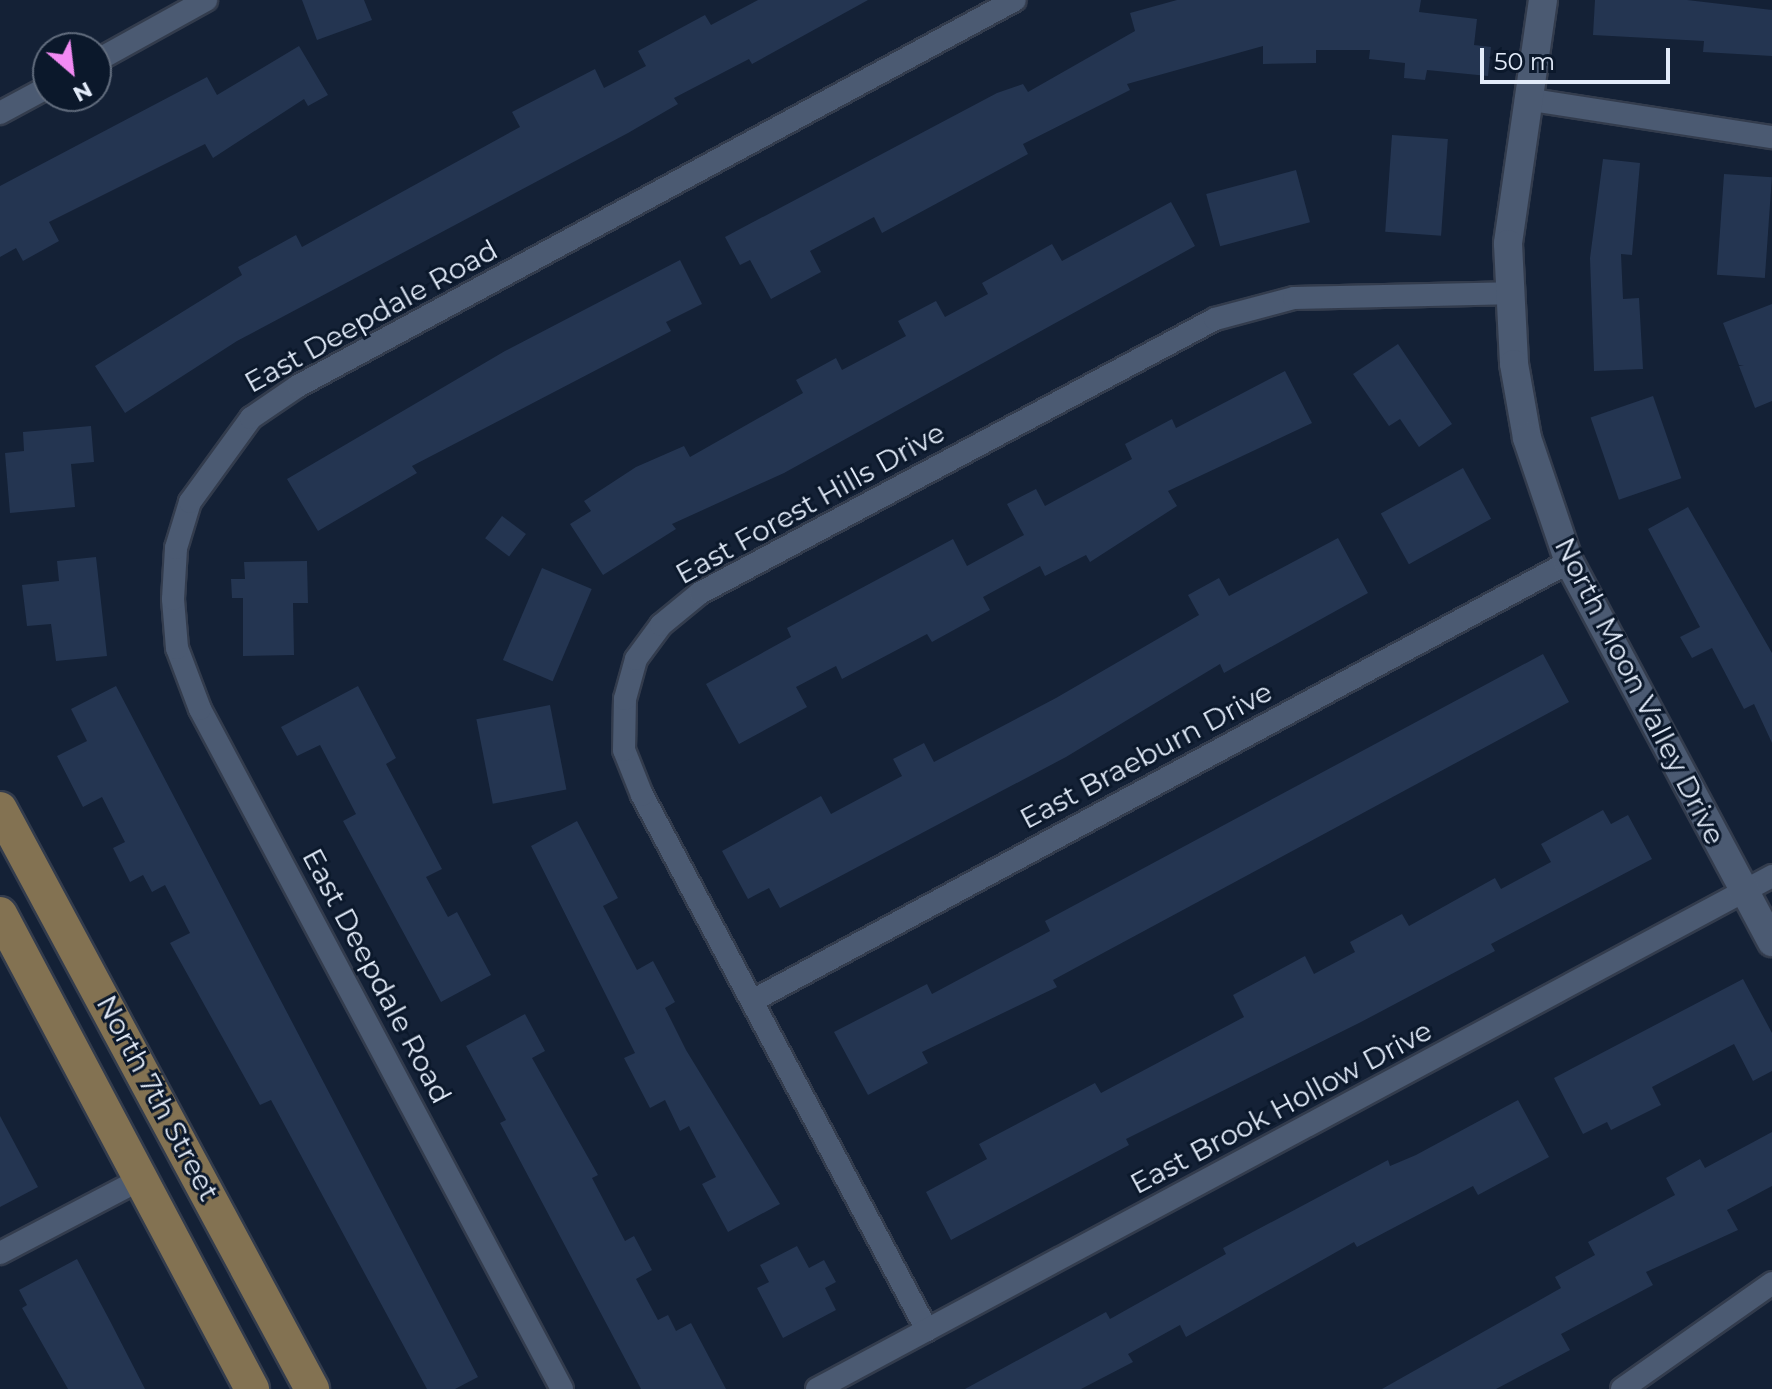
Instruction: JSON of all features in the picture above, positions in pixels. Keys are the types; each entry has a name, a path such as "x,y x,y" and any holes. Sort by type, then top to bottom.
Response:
{"main road":[{"name":"North 7th Street","path":"0,809 312,1389"},
{"name":"North 7th Street","path":"0,914 252,1389"}],"street":[{"path":"112,52 206,0"},
{"name":"East Deepdale Road","path":"562,1389 200,709 177,648 173,599 176,548 190,502 251,418 298,386 1015,0"},
{"name":"North Moon Valley Drive","path":"1543,0 1512,196 1508,293 1527,438 1569,562 1772,942"},
{"path":"0,113 32,96"},
{"path":"1526,99 1772,137"},
{"name":"East Forest Hills Drive","path":"927,1330 752,1001 624,750 625,699 636,659 661,625 700,593 1215,319 1307,297 1508,293"},
{"name":"East Braeburn Drive","path":"752,1001 1569,562"},
{"name":"East Brook Hollow Drive","path":"817,1389 1772,876"},
{"path":"0,1253 141,1179"},
{"path":"1622,1389 1772,1283"}],"building":[{"path":"302,0 364,0 372,20 317,40"},
{"path":"758,0 868,0 752,64 749,59 674,98 678,104 628,133 237,341 125,413 95,366 242,275 238,267 296,235 302,247 520,127 512,112 595,69 604,88 646,66 638,51 705,15 711,25"},
{"path":"1177,0 1421,0 1419,12 1477,19 1474,45 1491,47 1488,76 1427,70 1425,80 1404,78 1405,63 1369,59 1370,50 1316,50 1316,63 1263,64 1263,46 1127,84 1130,90 1023,144 1028,154 882,233 874,217 810,251 821,272 771,299 750,260 740,265 725,237 997,93 1023,84 1028,92 1135,31 1130,13"},
{"path":"1595,0 1687,0 1772,10 1772,56 1703,52 1704,41 1593,35"},
{"path":"299,46 328,95 308,106 304,99 213,158 205,144 49,222 59,241 23,261 16,248 0,257 0,186 207,77 217,95"},
{"path":"1392,135 1448,139 1441,236 1385,232"},
{"path":"1603,159 1640,163 1632,255 1621,254 1623,299 1639,298 1643,369 1594,371 1590,258"},
{"path":"1296,170 1310,222 1220,246 1206,194"},
{"path":"1724,174 1772,177 1765,278 1717,275"},
{"path":"1171,202 1195,246 784,473 672,524 676,529 603,575 570,524 591,511 584,501 636,467 684,446 690,457 803,393 796,380 836,358 842,370 906,336 898,321 936,301 945,317 988,294 982,283 1052,244 1062,261"},
{"path":"680,260 702,304 666,322 671,331 412,466 417,473 318,531 287,479 505,351"},
{"path":"1772,304 1772,401 1755,408 1739,366 1744,365 1739,365 1723,323"},
{"path":"1398,344 1452,424 1419,447 1400,419 1389,426 1353,374"},
{"path":"1285,371 1312,423 1168,491 1177,506 1090,562 1086,555 1045,576 1040,566 983,597 990,610 932,642 927,634 842,679 836,666 796,687 807,707 739,744 706,684 791,637 787,628 953,539 967,566 1024,535 1007,504 1036,489 1045,506 1132,459 1125,444 1172,419 1176,428"},
{"path":"1653,396 1681,478 1619,500 1591,417"},
{"path":"91,426 94,462 71,464 75,507 10,513 5,453 24,451 23,432"},
{"path":"1463,468 1491,519 1409,564 1381,514"},
{"path":"1688,507 1772,653 1772,743 1754,704 1744,709 1712,648 1692,658 1680,637 1700,627 1648,529"},
{"path":"502,516 526,534 509,556 485,538"},
{"path":"1338,538 1368,593 1224,673 1220,664 1066,757 780,908 769,888 748,899 722,851 821,796 831,814 902,776 893,759 924,743 934,762 1056,698 1199,615 1188,595 1219,578 1229,596"},
{"path":"96,557 107,656 56,661 51,624 27,626 22,585 59,581 57,561"},
{"path":"307,561 308,603 293,603 294,655 243,656 243,598 232,598 231,579 245,579 244,562"},
{"path":"542,568 592,589 553,681 503,660"},
{"path":"1543,654 1569,702 1053,980 1057,987 922,1052 928,1063 868,1095 834,1032 927,984 932,994 1050,931 1045,921"},
{"path":"116,686 478,1377 455,1389 427,1389 271,1100 260,1105 170,943 190,933 165,885 152,892 143,875 130,882 113,848 125,842 102,797 83,807 57,756 87,741 71,709"},
{"path":"358,686 396,758 386,764 442,869 426,877 448,917 457,912 491,975 441,1002 343,821 356,814 320,745 297,756 281,727"},
{"path":"550,705 566,789 493,804 476,719"},
{"path":"1603,810 1611,824 1628,815 1652,859 1491,944 1495,951 1361,1022 1126,1139 1129,1145 951,1240 926,1192 987,1159 979,1144 1095,1083 1101,1093 1244,1017 1233,995 1305,956 1314,974 1355,952 1350,942 1402,914 1409,926 1495,878 1501,889 1551,862 1541,844"},
{"path":"577,821 618,898 603,906 637,970 653,961 675,1002 665,1008 686,1050 780,1204 728,1232 702,1184 716,1177 689,1126 680,1131 665,1100 650,1108 624,1058 635,1053 531,846"},
{"path":"1743,979 1772,1033 1772,1071 1753,1081 1734,1044 1652,1087 1661,1105 1611,1130 1607,1122 1583,1134 1554,1078"},
{"path":"525,1014 545,1051 532,1058 598,1175 592,1178 625,1241 634,1236 652,1270 636,1279 658,1320 668,1315 676,1331 691,1323 726,1389 641,1389 500,1123 506,1120 466,1046"},
{"path":"1518,1100 1549,1157 1478,1195 1473,1186 1357,1247 1354,1242 1186,1337 1180,1325 1128,1354 1133,1362 1081,1389 965,1389 1106,1312 1110,1319 1226,1254 1223,1248 1388,1160 1390,1166 1416,1155"},
{"path":"0,1116 38,1187 0,1207"},
{"path":"1772,1132 1772,1186 1727,1210 1738,1230 1646,1272 1653,1285 1561,1334 1570,1350 1496,1389 1382,1389 1561,1288 1555,1277 1595,1255 1588,1242 1675,1195 1666,1178 1700,1159 1705,1168"},
{"path":"797,1246 809,1268 824,1260 836,1282 825,1288 836,1310 783,1338 757,1288 769,1282 760,1265"},
{"path":"77,1259 145,1389 68,1389 22,1308 27,1305 19,1290"}]}
